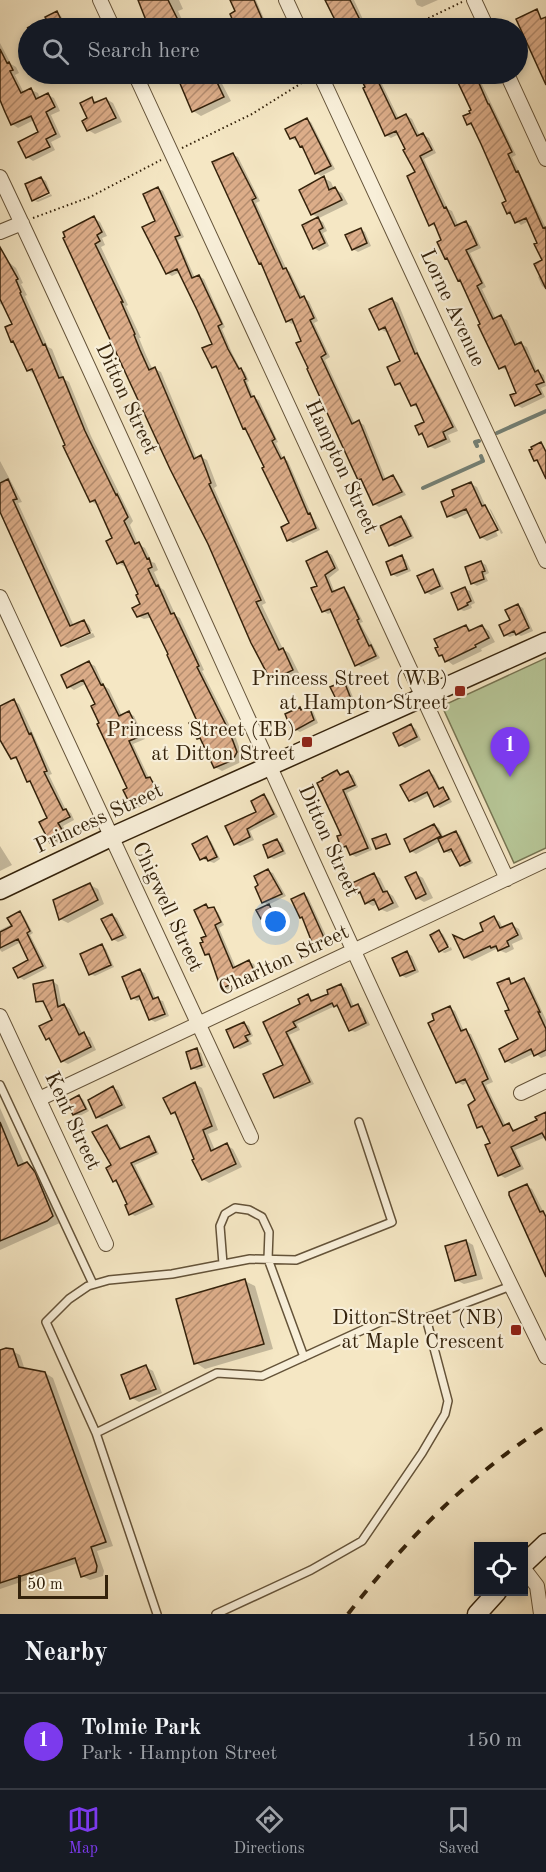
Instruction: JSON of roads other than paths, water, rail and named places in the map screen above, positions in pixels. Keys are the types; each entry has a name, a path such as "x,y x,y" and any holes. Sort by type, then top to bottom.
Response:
{"street":[{"path":"100,0 108,18"},
{"path":"286,0 294,18"},
{"path":"474,0 482,18"},
{"name":"Hampton Street","path":"140,84 507,879"},
{"name":"Lorne Avenue","path":"320,84 546,561"},
{"path":"512,84 546,159"},
{"name":"Ditton Street","path":"0,177 271,766 423,1104 546,1357"},
{"path":"0,232 22,223"},
{"name":"Chigwell Street","path":"0,597 251,1137"},
{"name":"Princess Street","path":"0,890 111,837 546,642"},
{"name":"Charlton Street","path":"39,1099 546,860"},
{"name":"Kent Street","path":"0,1016 106,1244"},
{"path":"520,1093 546,1081"},
{"path":"528,1560 546,1543"},
{"path":"528,1574 537,1586 540,1614"},
{"path":"477,1614 493,1596"}],"lane":[{"path":"0,1085 93,1284"},
{"path":"157,1614 96,1433 46,1322 69,1299 93,1284 109,1280 172,1274 250,1259 296,1260 392,1222 359,1122"},
{"path":"223,1264 220,1226 225,1214 234,1208 249,1210 262,1217 269,1232 268,1259 304,1357"},
{"path":"96,1433 217,1373 262,1376 391,1317 426,1317 511,1286"},
{"path":"216,1614 311,1570 362,1541 422,1453 445,1414 448,1401 426,1317"}],"waterway":[{"path":"497,433 546,411"},
{"path":"477,446 475,442 479,441"},
{"path":"423,488 483,461 481,456"}],"railway":[{"path":"348,1614 415,1536 464,1488 517,1445 546,1426"}],"place":[{"name":"Princess Street (WB) at Hampton Street","path":"460,691"},
{"name":"Princess Street (EB) at Ditton Street","path":"307,742"},
{"name":"Tolmie Park","path":"510,777"},
{"name":"Ditton Street (NB) at Maple Crescent","path":"516,1330"}]}
